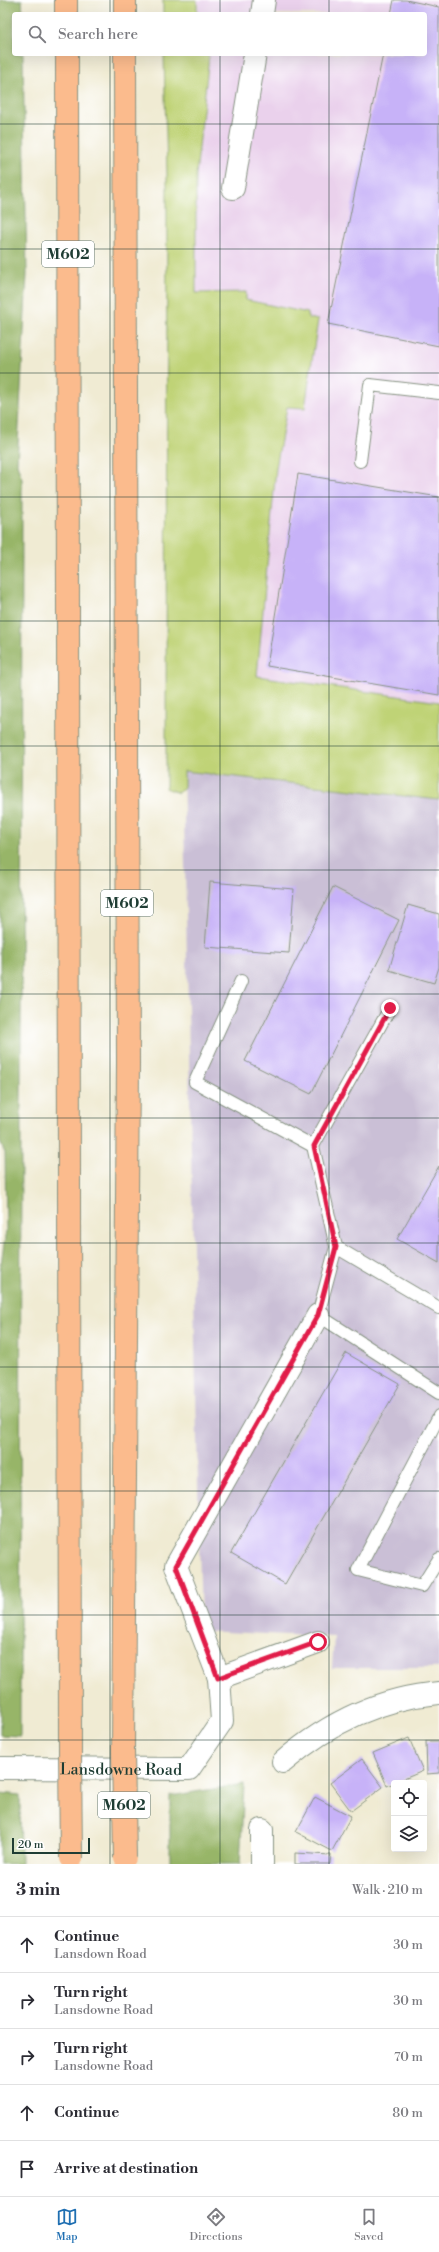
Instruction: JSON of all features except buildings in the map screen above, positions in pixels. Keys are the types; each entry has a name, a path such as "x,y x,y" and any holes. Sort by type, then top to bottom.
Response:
{"highway":[{"path":"66,0 66,12"},
{"path":"125,0 125,12"},
{"name":"M602","path":"66,56 71,1861"},
{"name":"M602","path":"125,56 128,1063 123,1751 125,1861"}],"street":[{"path":"262,12 264,0"},
{"path":"233,188 255,56"},
{"name":"Lansdowne Road","path":"0,1768 189,1768 222,1721 218,1678 176,1566 318,1315"},
{"path":"218,1678 318,1642"},
{"path":"283,1762 320,1733 349,1717 399,1699 439,1693"},
{"path":"262,1830 262,1864"}],"lane":[{"path":"360,461 370,385 439,392"},
{"path":"241,981 195,1082 314,1146"},
{"path":"390,1008 314,1146 336,1247 318,1315 439,1393"},
{"path":"336,1247 439,1308"},
{"path":"439,1416 358,1570 422,1586 439,1560"}],"shaded area":[{"path":"198,0 439,0 439,702 257,676 276,468 287,406 304,408 308,313 246,300 196,293 196,175 209,56 427,56 427,12 198,12"},
{"path":"183,770 439,800 439,1668 332,1668 334,1637 201,1631"}],"green space":[{"path":"0,0 22,0 23,12 12,12 12,56 23,56 27,274 17,464 22,479 20,1736 0,1735 0,1271 6,1230 5,1153 0,1142"},
{"path":"163,0 197,0 197,12 163,12"},
{"path":"164,56 209,56 196,175 196,293 246,292 246,300 308,313 308,318 318,320 305,408 287,407 276,468 257,676 439,702 439,800 184,771 184,787 178,793 166,788 167,174"},
{"path":"244,1784 240,1864 170,1864 170,1796"},
{"path":"0,1793 20,1795 21,1864 0,1864"}],"route":[{"path":"318,1642 218,1678 176,1566 318,1315 336,1247 314,1146 390,1008"}]}
